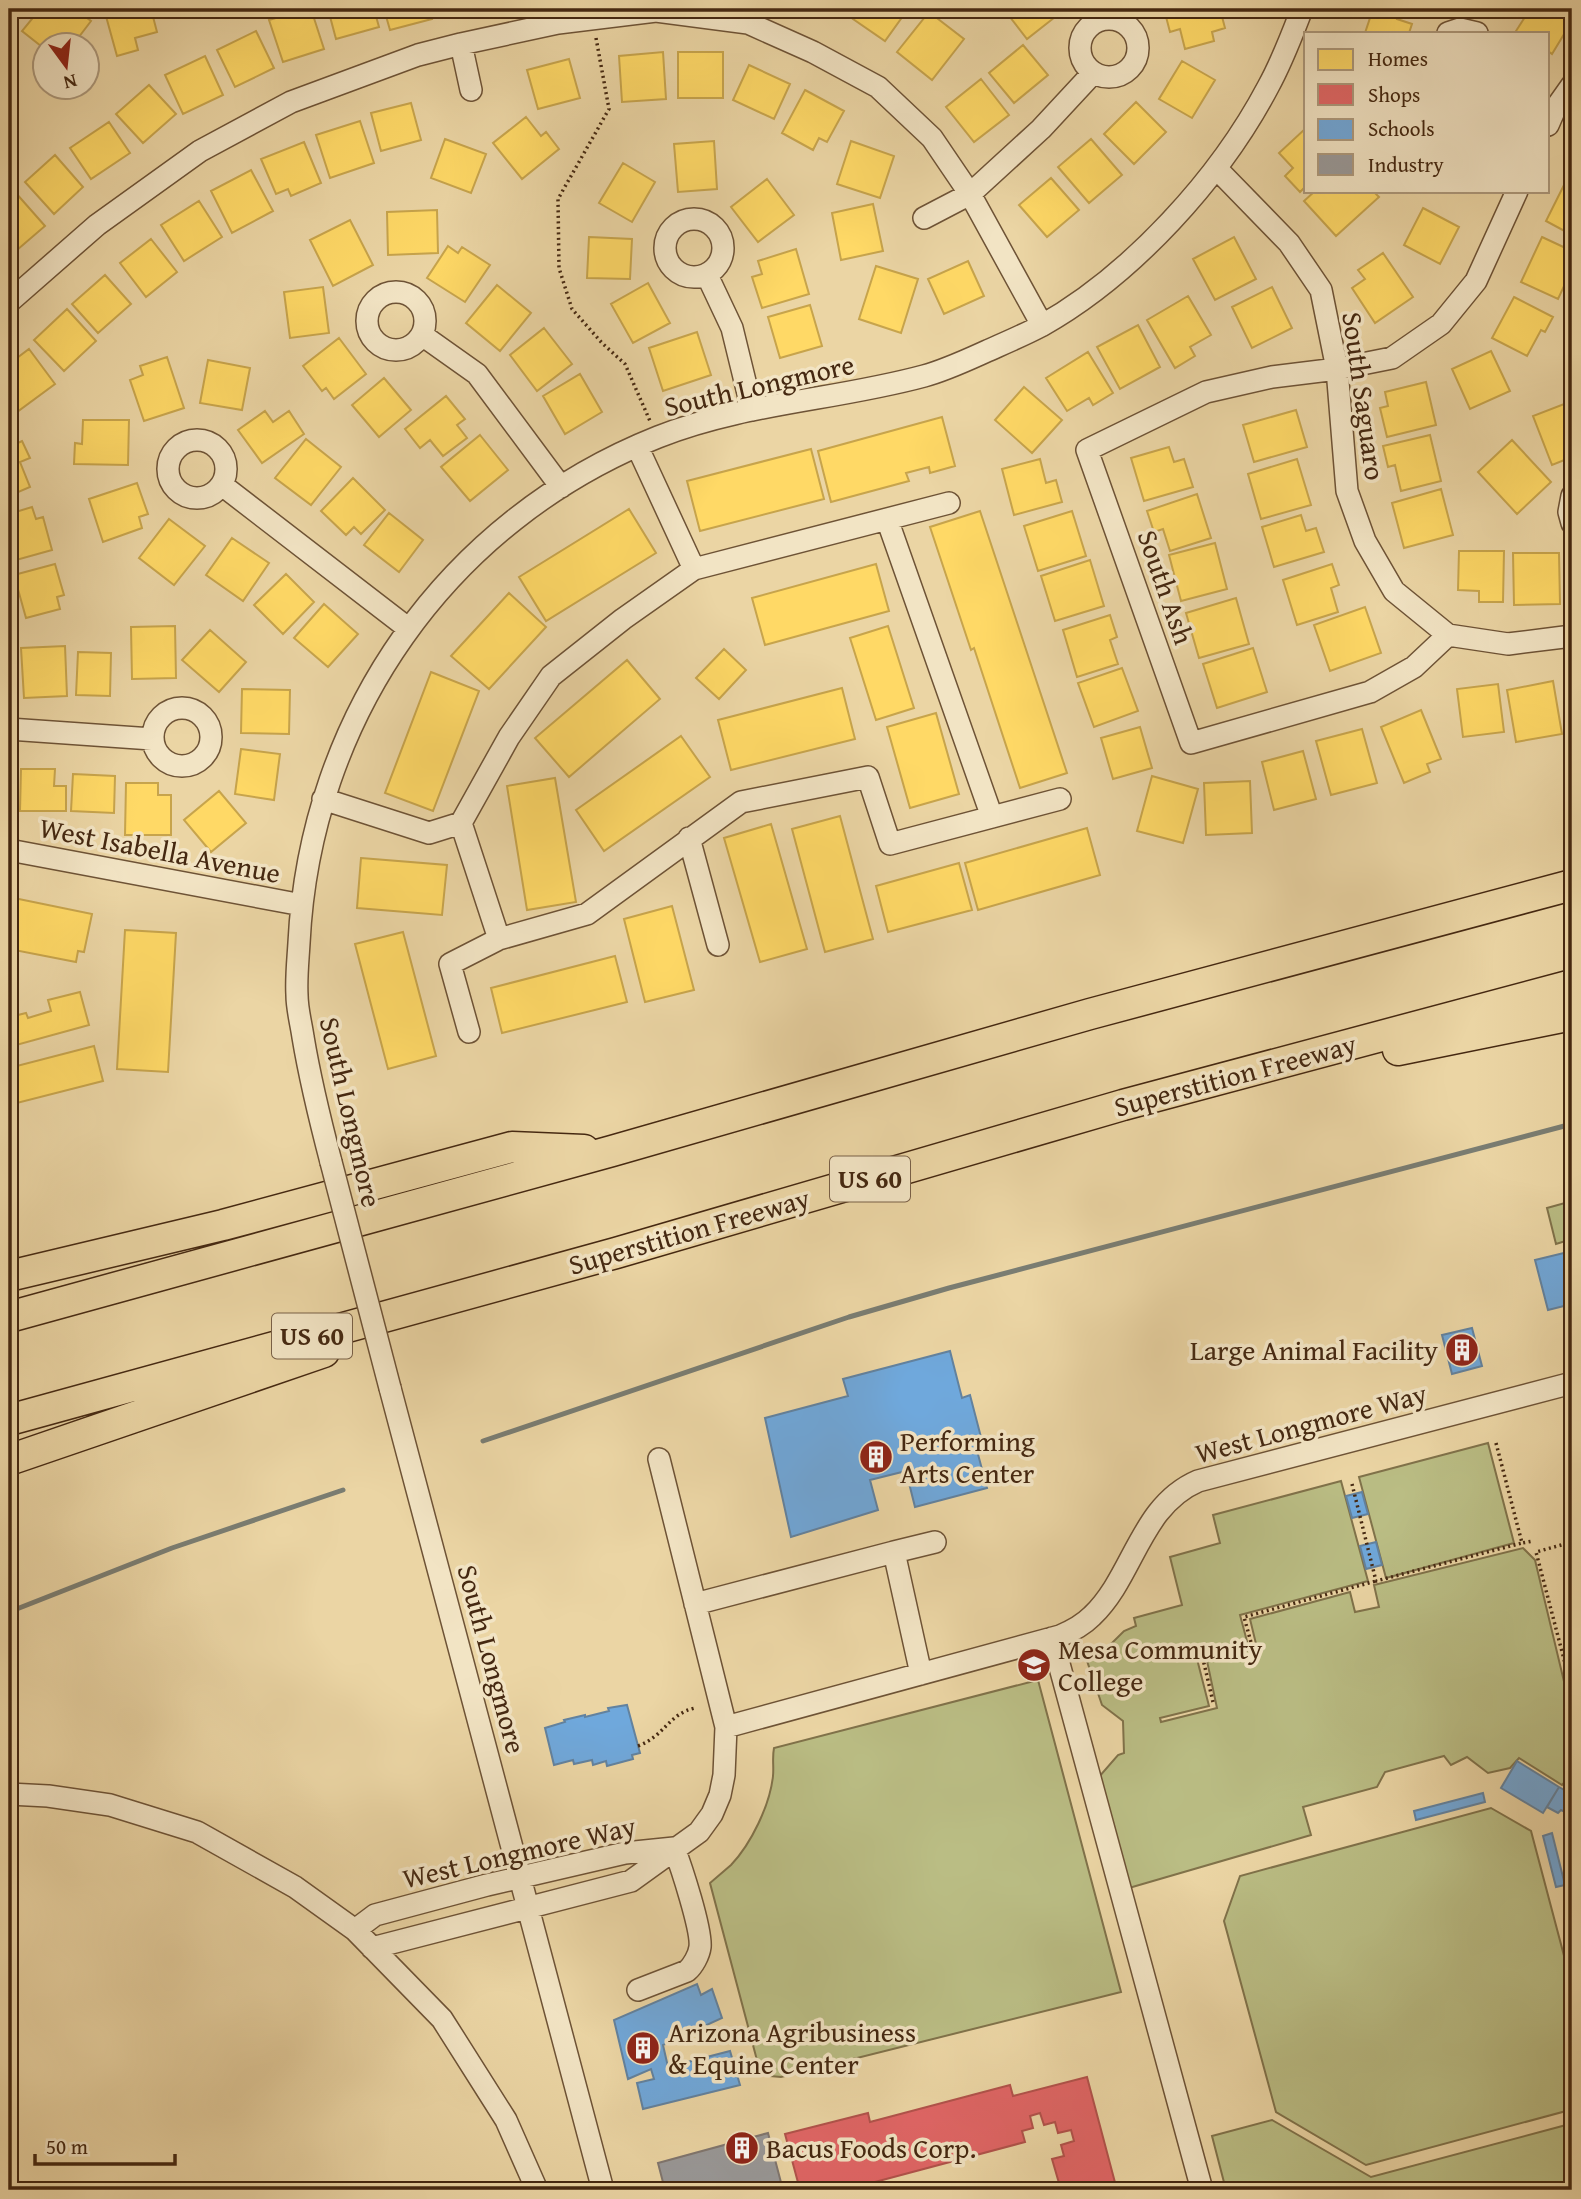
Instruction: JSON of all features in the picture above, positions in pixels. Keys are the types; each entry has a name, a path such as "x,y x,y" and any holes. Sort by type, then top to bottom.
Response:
{"highway":[{"path":"9,1317 612,1151 1090,1014 1572,870"},
{"path":"1090,1014 1572,885"},
{"name":"Superstition Freeway","path":"9,1420 616,1252 1123,1105 1572,985"},
{"path":"1123,1105 1572,1015"},
{"path":"9,1276 223,1225 512,1147 612,1151"},
{"path":"9,1460 616,1252"}],"street":[{"name":"South Longmore","path":"603,2190 311,1087 297,996 302,905 323,799 345,739 372,684 409,629 446,582 475,552 514,519 593,467 657,437 690,425 752,410 854,392 928,375 1042,325 1106,280 1148,244 1216,168 1269,87 1302,9"},
{"path":"9,302 97,225 200,151 291,102 418,55 461,44 558,23 656,11 748,16 878,87 932,138 970,194 1042,325"},
{"path":"1451,32 1460,29 1473,32"},
{"path":"461,44 471,90"},
{"path":"924,218 970,194 1041,129 1093,73"},
{"path":"1550,113 1572,85"},
{"name":"South Saguaro","path":"1216,168 1289,243 1321,290 1337,369 1346,491 1365,541 1394,591 1448,635"},
{"path":"1337,369 1392,358 1441,324 1476,281 1517,192"},
{"path":"707,275 732,328 752,410"},
{"path":"422,335 477,374 561,486"},
{"name":"South Ash","path":"1337,369 1272,377 1206,392 1087,450 1191,743 1370,692 1414,667 1448,635"},
{"path":"637,446 694,569"},
{"path":"222,485 409,629"},
{"path":"1572,496 1569,512 1572,523"},
{"path":"323,799 429,833 461,823 509,737 551,676 623,619 694,569 948,503"},
{"path":"887,519 992,817"},
{"path":"1448,635 1508,644 1572,636"},
{"path":"9,729 152,739"},
{"path":"469,1032 450,964 499,939 587,914 741,802 867,777 890,844 1060,799"},
{"path":"461,823 499,939"},
{"path":"689,838 718,945"},
{"name":"West Isabella Avenue","path":"9,850 302,905"},
{"name":"West Longmore Way","path":"726,1727 1052,1638 1080,1626 1093,1616 1105,1601 1147,1527 1169,1500 1185,1487 1213,1476 1572,1383"},
{"path":"638,1990 687,1971 693,1966 700,1945 685,1876 674,1848 699,1832 712,1814 724,1775 726,1727 659,1459"},
{"path":"695,1604 935,1542"},
{"path":"894,1552 921,1674"},
{"path":"1052,1638 1202,2190"},
{"path":"9,1794 48,1796 110,1805 197,1832 295,1886 355,1930 442,2019 506,2120 537,2190"},
{"name":"West Longmore Way","path":"355,1930 375,1914 625,1853 674,1848"},
{"name":"West Longmore Way","path":"372,1948 631,1881 674,1848"}],"path":[{"path":"594,19 609,110 558,199 559,268 572,309 625,364 657,437"},
{"path":"1496,1443 1522,1544"},
{"path":"1352,1484 1376,1581"},
{"path":"1213,1702 1203,1659 1252,1646 1244,1616 1533,1541"},
{"path":"1572,1542 1536,1552 1572,1690"},
{"path":"638,1746 653,1741 681,1711 695,1708"},
{"path":"1572,1824 1565,1838 1571,1856 1569,1919 1572,1931"}],"green space":[{"path":"1572,1201 1572,1239 1556,1244 1547,1208"},
{"path":"1488,1443 1514,1543 1386,1578 1359,1477"},
{"path":"1341,1481 1368,1581 1240,1615 1248,1645 1197,1659 1209,1706 1160,1718 1161,1722 1217,1708 1207,1661 1257,1648 1250,1619 1350,1592 1355,1612 1379,1607 1374,1585 1523,1548 1535,1560 1572,1715 1572,1776 1562,1785 1519,1758 1510,1768 1488,1773 1467,1757 1451,1765 1444,1756 1385,1772 1377,1787 1303,1807 1311,1835 1129,1888 1098,1778 1118,1755 1124,1753 1123,1721 1102,1705 1086,1658 1112,1643 1124,1631 1136,1626 1134,1618 1182,1605 1170,1557 1220,1543 1213,1515"},
{"path":"1038,1680 1121,1992 781,2077 770,2076 758,2064 710,1883 731,1865 758,1824 771,1787 774,1748"},
{"path":"1491,1808 1531,1831 1572,1986 1572,2103 1566,2111 1366,2165 1276,2112 1224,1921 1240,1876"},
{"path":"1572,2119 1572,2190 1226,2190 1212,2136 1272,2120 1371,2177 1566,2125"}],"building: Homes":[{"path":"40,9 75,9 91,21 83,32 32,32 32,39 22,31"},
{"path":"104,9 151,9 157,32 135,38 138,50 117,56"},
{"path":"311,9 324,49 283,62 269,20"},
{"path":"328,9 374,9 379,27 336,39"},
{"path":"384,9 430,9 432,19 390,30"},
{"path":"860,9 908,9 885,41 853,19"},
{"path":"1010,9 1064,10 1027,39 1006,12"},
{"path":"1164,9 1220,9 1225,28 1212,32 1214,41 1185,49 1180,29 1170,32"},
{"path":"1373,9 1400,9 1397,19 1412,24 1409,32 1365,32"},
{"path":"1530,9 1572,9 1572,21 1552,54 1550,32 1516,31"},
{"path":"929,12 964,39 932,80 897,52"},
{"path":"256,31 274,68 235,87 217,50"},
{"path":"1023,45 1048,75 1014,103 989,73"},
{"path":"663,52 666,99 622,102 619,56"},
{"path":"678,52 723,52 723,98 678,98"},
{"path":"205,56 223,95 183,114 165,75"},
{"path":"569,59 580,98 538,109 527,70"},
{"path":"1182,61 1215,80 1192,118 1159,99"},
{"path":"749,65 790,84 774,119 733,100"},
{"path":"981,79 1009,115 974,142 946,107"},
{"path":"149,85 176,114 143,143 116,114"},
{"path":"805,90 844,111 827,142 819,138 813,150 782,133"},
{"path":"1136,102 1166,132 1134,164 1104,134"},
{"path":"411,103 421,140 381,151 371,113"},
{"path":"526,117 541,136 546,132 559,149 522,179 493,143"},
{"path":"360,121 374,163 330,178 316,135"},
{"path":"109,122 130,153 91,179 70,148"},
{"path":"1304,130 1304,188 1300,192 1285,176 1293,168 1279,153"},
{"path":"445,139 486,154 471,193 431,178"},
{"path":"1091,139 1122,175 1089,203 1058,167"},
{"path":"714,141 717,189 678,192 674,144"},
{"path":"851,141 894,156 880,198 837,184"},
{"path":"304,142 321,183 291,196 288,189 276,194 261,159"},
{"path":"55,155 83,187 54,214 25,182"},
{"path":"623,163 655,182 632,222 599,203"},
{"path":"251,170 273,211 232,233 211,191"},
{"path":"1051,178 1079,210 1047,237 1019,205"},
{"path":"767,179 794,215 758,242 731,207"},
{"path":"1567,179 1572,182 1572,235 1546,221"},
{"path":"15,192 45,226 10,256 9,197"},
{"path":"1314,192 1374,192 1379,197 1336,236 1304,201"},
{"path":"199,201 222,237 184,261 161,225"},
{"path":"873,204 883,251 841,260 832,213"},
{"path":"1423,208 1459,227 1440,264 1404,245"},
{"path":"437,210 438,253 388,255 387,212"},
{"path":"350,220 373,265 333,286 310,240"},
{"path":"589,237 632,239 630,279 587,278"},
{"path":"1234,237 1256,279 1215,300 1193,259"},
{"path":"1542,237 1572,251 1572,269 1558,299 1521,282"},
{"path":"151,239 177,272 146,297 120,263"},
{"path":"448,246 458,253 462,247 490,265 465,302 427,278"},
{"path":"796,249 809,294 762,308 752,277 762,274 758,261"},
{"path":"1383,253 1413,297 1375,323 1352,288 1365,279 1358,270"},
{"path":"968,261 984,296 944,314 928,279"},
{"path":"876,266 918,279 901,333 859,319"},
{"path":"105,275 131,304 98,333 72,304"},
{"path":"648,283 670,323 633,343 611,304"},
{"path":"497,285 531,313 500,351 466,323"},
{"path":"323,287 329,333 290,338 284,292"},
{"path":"1272,287 1292,328 1252,348 1232,307"},
{"path":"1188,296 1211,335 1190,347 1195,356 1175,368 1147,320"},
{"path":"1514,297 1553,317 1545,332 1541,330 1527,356 1492,338"},
{"path":"810,305 822,346 780,358 768,317"},
{"path":"67,309 96,341 64,371 34,340"},
{"path":"1138,325 1160,367 1120,389 1097,347"},
{"path":"544,328 572,364 537,391 510,355"},
{"path":"697,332 711,375 663,391 649,348"},
{"path":"339,338 366,374 334,399 326,388 322,391 303,366"},
{"path":"29,349 55,384 17,412 9,401 9,364"},
{"path":"1491,351 1510,391 1470,409 1452,369"},
{"path":"1088,352 1113,393 1093,405 1089,398 1067,411 1046,378"},
{"path":"167,357 184,408 144,421 130,380 143,375 140,366"},
{"path":"208,360 250,368 242,410 200,403"},
{"path":"580,374 602,412 565,434 543,396"},
{"path":"384,378 411,410 379,437 352,405"},
{"path":"1426,382 1436,425 1387,437 1380,408 1388,406 1385,392"},
{"path":"1024,387 1062,420 1032,453 995,420"},
{"path":"446,396 465,419 457,425 467,438 443,456 430,440 420,448 405,429"},
{"path":"1572,401 1572,457 1552,465 1533,416"},
{"path":"1296,410 1307,447 1254,462 1243,425"},
{"path":"265,411 273,422 289,411 304,434 262,463 238,430"},
{"path":"942,417 955,466 930,473 929,467 906,473 909,481 831,502 818,451"},
{"path":"83,420 129,420 128,465 74,464 75,443 82,444"},
{"path":"480,435 508,470 470,501 441,467"},
{"path":"1430,435 1441,481 1401,491 1395,465 1388,467 1383,446"},
{"path":"306,439 341,467 311,505 275,478"},
{"path":"1512,440 1551,482 1517,514 1478,472"},
{"path":"22,441 30,458 20,462 30,487 9,496 9,447"},
{"path":"1169,447 1174,462 1184,459 1193,487 1144,501 1131,458"},
{"path":"811,449 824,499 700,531 687,481"},
{"path":"1040,459 1046,483 1056,480 1062,502 1014,515 1002,469"},
{"path":"1297,459 1311,505 1261,519 1248,474"},
{"path":"353,478 385,510 361,534 354,527 346,535 321,511"},
{"path":"137,483 148,514 139,517 142,528 103,542 89,499"},
{"path":"1441,489 1453,535 1404,548 1392,503"},
{"path":"1197,494 1211,538 1170,551 1163,529 1154,532 1147,511"},
{"path":"32,507 36,519 43,517 52,550 9,562 9,514"},
{"path":"629,509 656,553 546,621 519,577"},
{"path":"980,511 1067,773 1020,788 974,648 971,650 930,527"},
{"path":"1072,511 1086,556 1038,571 1024,526"},
{"path":"389,513 423,540 399,572 364,545"},
{"path":"1301,515 1306,531 1316,528 1324,552 1274,567 1262,527"},
{"path":"169,519 205,546 174,585 139,558"},
{"path":"232,538 269,563 243,601 206,575"},
{"path":"1215,543 1227,589 1181,601 1169,555"},
{"path":"1459,551 1504,551 1503,602 1479,602 1479,591 1458,590"},
{"path":"1513,553 1559,553 1560,604 1514,605"},
{"path":"1090,560 1104,606 1055,621 1041,576"},
{"path":"55,564 64,595 57,597 60,609 26,618 14,575"},
{"path":"876,564 889,611 765,645 752,598"},
{"path":"1332,564 1339,585 1331,588 1338,612 1297,625 1283,580"},
{"path":"286,574 314,602 283,634 254,605"},
{"path":"509,593 546,627 489,689 451,656"},
{"path":"1236,598 1249,644 1199,658 1186,613"},
{"path":"324,604 358,634 328,667 294,638"},
{"path":"1365,607 1381,653 1330,671 1314,625"},
{"path":"1110,615 1117,637 1110,640 1118,664 1077,677 1063,630"},
{"path":"175,626 176,678 132,679 131,627"},
{"path":"888,626 914,708 876,720 850,638"},
{"path":"210,630 246,662 219,692 182,660"},
{"path":"65,646 67,696 24,698 21,648"},
{"path":"1253,648 1267,692 1217,708 1203,664"},
{"path":"724,649 746,670 719,699 696,678"},
{"path":"78,652 111,653 110,696 76,695"},
{"path":"627,660 660,699 569,777 535,738"},
{"path":"1122,668 1138,711 1094,727 1078,683"},
{"path":"431,672 479,691 433,811 385,793"},
{"path":"1572,676 1572,715 1565,678"},
{"path":"1553,681 1562,734 1516,742 1507,690"},
{"path":"1498,684 1504,732 1463,737 1457,689"},
{"path":"842,688 855,739 731,770 718,720"},
{"path":"242,689 290,690 289,734 241,733"},
{"path":"1421,710 1441,759 1427,764 1430,772 1404,783 1381,727"},
{"path":"936,713 959,794 910,808 887,727"},
{"path":"1140,727 1152,768 1113,779 1101,738"},
{"path":"1362,729 1377,783 1331,795 1316,741"},
{"path":"681,736 710,777 604,851 576,810"},
{"path":"241,749 280,754 274,800 235,794"},
{"path":"1303,751 1316,799 1274,810 1262,762"},
{"path":"21,769 55,769 54,786 66,786 66,811 20,811"},
{"path":"73,774 115,776 114,813 71,811"},
{"path":"1152,776 1198,789 1183,843 1137,831"},
{"path":"555,778 576,902 527,910 507,786"},
{"path":"1250,781 1252,833 1206,835 1204,783"},
{"path":"126,783 158,783 158,795 171,795 171,835 125,835"},
{"path":"219,791 246,823 211,852 184,820"},
{"path":"840,816 873,939 825,952 792,829"},
{"path":"771,824 807,949 760,962 724,838"},
{"path":"1087,828 1100,875 978,910 965,863"},
{"path":"361,858 447,865 442,915 357,908"},
{"path":"959,863 972,910 888,932 876,886"},
{"path":"9,897 92,914 84,952 78,951 76,962 9,949"},
{"path":"672,906 694,990 645,1002 624,919"},
{"path":"125,930 176,933 168,1072 117,1069"},
{"path":"403,932 436,1056 388,1069 355,944"},
{"path":"615,956 627,1002 502,1033 491,988"},
{"path":"80,992 89,1025 9,1047 9,1010 12,1009 14,1016 26,1013 28,1018 51,1011 48,1000"},
{"path":"94,1046 103,1081 9,1105 9,1068"}],"building: Shops":[{"path":"1087,2077 1117,2190 1061,2190 1052,2159 1064,2156 1061,2145 1074,2141 1071,2130 1058,2133 1055,2122 1044,2125 1040,2113 1030,2116 1033,2128 1022,2131 1025,2142 845,2190 800,2190 785,2134 868,2113 870,2122 1010,2085 1013,2096"}],"building: Schools":[{"path":"1572,1251 1572,1304 1548,1310 1535,1260"},
{"name":"Large Animal Facility","path":"1472,1328 1482,1366 1452,1374 1442,1335"},
{"name":"Performing Arts Center","path":"950,1351 962,1398 970,1395 982,1441 975,1443 987,1488 915,1507 906,1471 870,1480 878,1510 791,1537 765,1418 848,1396 843,1379"},
{"path":"1362,1492 1368,1514 1352,1518 1346,1496"},
{"path":"1376,1542 1382,1565 1366,1569 1360,1546"},
{"path":"627,1705 640,1753 632,1755 633,1759 607,1766 606,1761 593,1765 592,1760 574,1764 573,1760 554,1765 545,1728 565,1722 564,1720"},
{"path":"1517,1761 1559,1787 1543,1813 1501,1788"},
{"path":"1572,1781 1571,1815 1561,1810 1558,1813 1547,1807 1559,1787 1566,1791"},
{"path":"1483,1793 1485,1802 1416,1820 1414,1811"},
{"path":"1552,1833 1565,1885 1556,1887 1543,1836"},
{"name":"Arizona Agribusiness & Equine Center","path":"697,1984 701,1995 712,1989 722,2018 663,2045 668,2067 730,2051 740,2085 643,2109 637,2083 654,2079 651,2069 628,2079 614,2020"}],"building: Industry":[{"name":"Bacus Foods Corp.","path":"768,2133 783,2190 665,2190 658,2163"}],"waterway":[{"path":"483,1441 849,1317 949,1288 1572,1124"},
{"path":"9,1612 172,1548 343,1490"}],"place":[{"name":"Large Animal Facility","path":"1462,1350"},
{"name":"Performing Arts Center","path":"876,1457"},
{"name":"Mesa Community College","path":"1034,1665"},
{"name":"Arizona Agribusiness & Equine Center","path":"643,2048"},
{"name":"Bacus Foods Corp.","path":"742,2148"}]}
